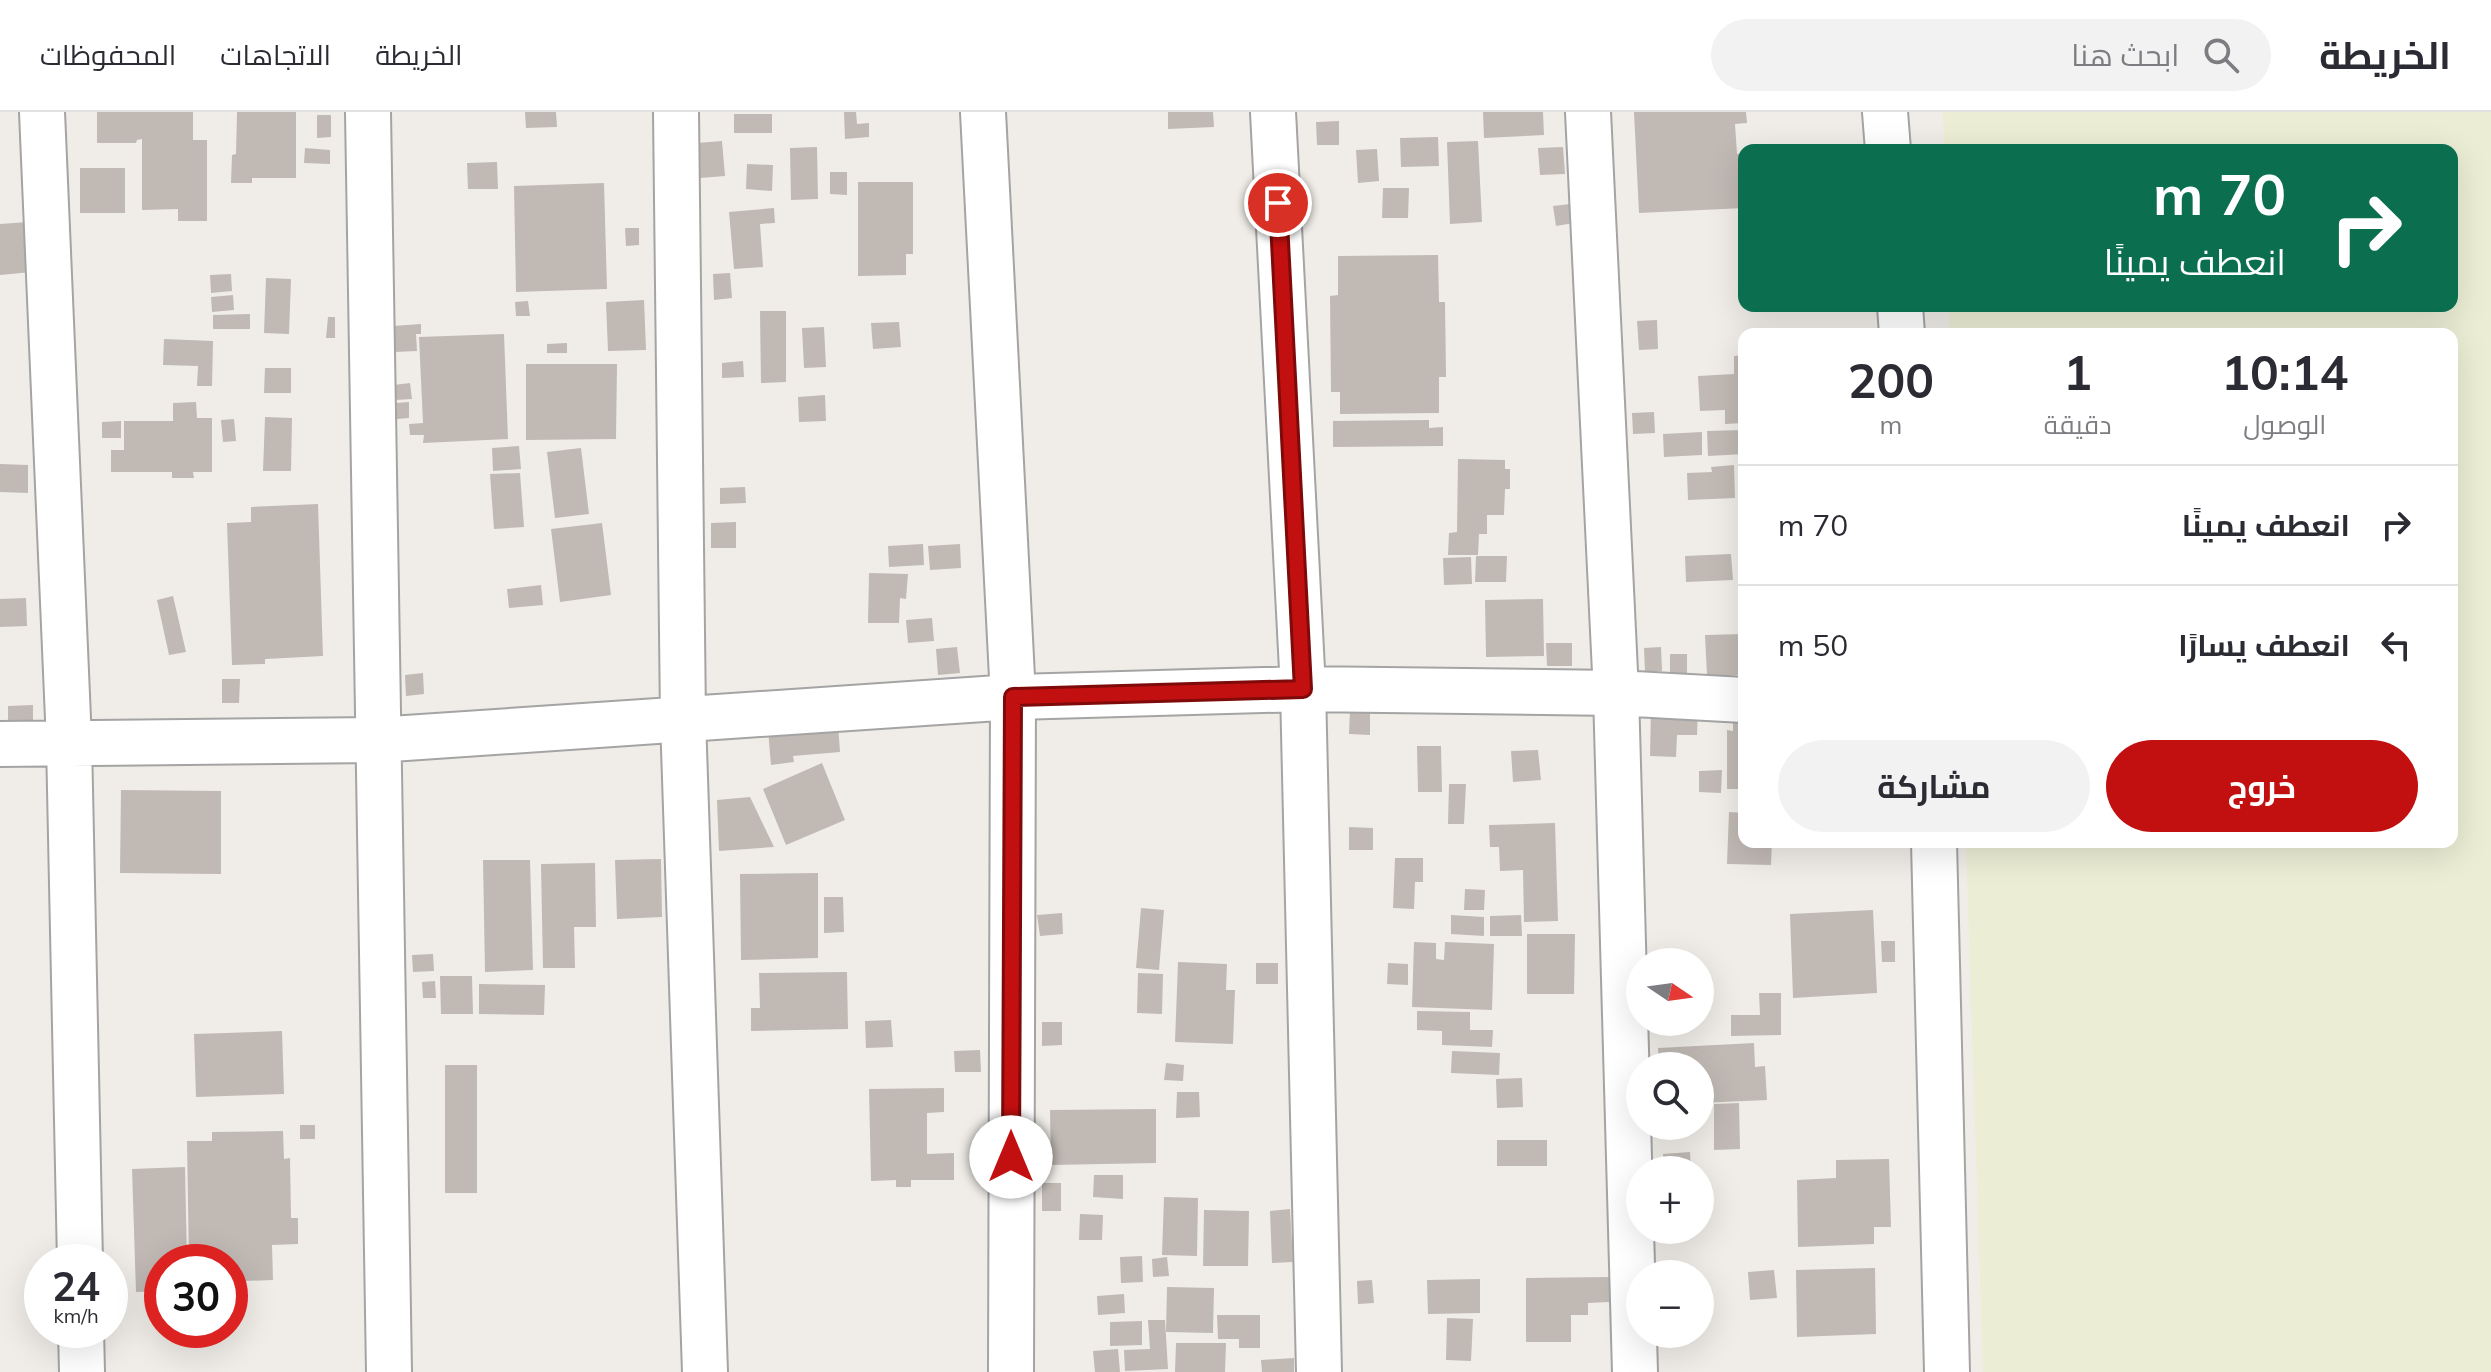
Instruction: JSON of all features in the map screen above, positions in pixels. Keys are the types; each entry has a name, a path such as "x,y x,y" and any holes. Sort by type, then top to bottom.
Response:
{"street":[{"path":"42,112 69,742 80,1244"},
{"path":"368,112 376,740 389,1372"},
{"path":"676,112 683,719 705,1372"},
{"path":"983,112 1013,697 1011,1372"},
{"path":"1273,112 1303,689 1319,1372"},
{"path":"1588,112 1616,693 1635,1372"},
{"path":"1885,112 1888,144"},
{"path":"0,744 376,740 1013,697 1303,689 1616,693 1738,700"},
{"path":"1934,848 1947,1372"},
{"path":"81,1348 82,1372"}],"green space":[{"path":"1943,112 2491,112 2491,1372 1983,1372 1966,848 2458,848 2458,328 1950,328 1949,312 2458,312 2458,144 1944,144"}],"building":[{"path":"97,112 193,112 193,140 207,140 207,221 178,221 178,209 142,210 142,139 136,143 97,143"},
{"path":"237,112 296,112 296,178 252,178 252,183 231,183 232,155 236,154"},
{"path":"525,112 556,112 557,127 526,128"},
{"path":"844,112 856,112 857,124 869,123 869,137 845,139"},
{"path":"1168,112 1213,112 1214,127 1168,129"},
{"path":"1483,112 1543,112 1544,135 1484,138"},
{"path":"1634,112 1746,112 1747,123 1735,124 1738,208 1639,213"},
{"path":"734,114 772,114 772,133 734,133"},
{"path":"317,115 331,115 331,137 317,138"},
{"path":"1339,121 1339,145 1317,145 1316,122"},
{"path":"1438,137 1439,166 1401,167 1400,138"},
{"path":"722,141 725,176 700,178 697,143"},
{"path":"1478,141 1482,222 1450,224 1447,142"},
{"path":"817,147 818,199 791,200 790,148"},
{"path":"1563,147 1565,174 1540,175 1538,148"},
{"path":"305,148 330,150 330,164 304,163"},
{"path":"1377,149 1379,181 1358,183 1356,150"},
{"path":"497,162 498,189 468,189 467,163"},
{"path":"747,164 773,165 772,191 746,189"},
{"path":"80,168 125,168 125,213 80,213"},
{"path":"830,172 847,172 847,195 830,194"},
{"path":"858,182 913,182 913,254 906,254 906,275 858,276"},
{"path":"604,183 607,289 516,292 514,186"},
{"path":"1383,188 1409,188 1408,218 1382,218"},
{"path":"1570,204 1574,223 1556,226 1553,206"},
{"path":"774,208 775,223 760,224 763,267 734,269 729,212"},
{"path":"28,222 32,272 0,275 0,224"},
{"path":"625,228 639,228 639,245 626,246"},
{"path":"1438,255 1439,302 1445,302 1446,377 1439,377 1439,413 1340,414 1340,392 1331,392 1330,296 1338,295 1338,256"},
{"path":"730,273 732,298 714,300 713,274"},
{"path":"231,274 232,291 211,293 210,275"},
{"path":"266,278 291,279 289,334 264,333"},
{"path":"233,295 234,310 212,312 211,297"},
{"path":"644,300 646,350 608,351 606,302"},
{"path":"528,301 530,316 516,316 515,302"},
{"path":"760,311 786,311 786,382 761,383"},
{"path":"250,314 250,329 213,329 213,315"},
{"path":"328,317 335,317 335,338 326,338"},
{"path":"1657,320 1658,349 1639,350 1637,321"},
{"path":"899,322 901,347 873,349 871,323"},
{"path":"421,324 421,334 416,334 417,351 395,352 393,326"},
{"path":"824,327 826,367 804,368 802,328"},
{"path":"504,334 508,439 423,443 424,435 410,435 409,424 423,423 419,337"},
{"path":"164,339 213,341 212,386 197,386 198,366 163,365"},
{"path":"567,343 567,353 547,353 547,344"},
{"path":"1734,356 1738,356 1738,423 1725,424 1725,410 1700,411 1698,376 1734,374"},
{"path":"743,361 744,377 722,378 722,363"},
{"path":"526,364 617,364 616,439 526,440"},
{"path":"265,368 291,368 291,393 264,393"},
{"path":"410,383 412,399 395,400 394,385"},
{"path":"825,395 826,421 799,422 798,397"},
{"path":"196,402 197,418 212,418 212,472 193,472 194,478 172,478 172,472 111,472 111,450 124,450 124,421 173,421 173,403"},
{"path":"409,402 409,418 397,419 396,403"},
{"path":"1654,412 1655,433 1633,434 1632,413"},
{"path":"265,417 292,418 291,471 263,471"},
{"path":"234,419 236,441 223,442 221,420"},
{"path":"1429,420 1429,428 1443,427 1443,446 1333,447 1333,421"},
{"path":"121,421 121,438 102,438 102,422"},
{"path":"1738,430 1738,454 1708,456 1707,431"},
{"path":"1702,432 1702,455 1664,457 1663,434"},
{"path":"519,446 521,469 493,471 492,448"},
{"path":"581,448 589,514 555,518 547,452"},
{"path":"1458,459 1505,460 1505,469 1510,469 1510,489 1505,489 1504,515 1487,515 1487,534 1479,534 1478,555 1448,555 1449,533 1457,532"},
{"path":"0,464 28,465 28,493 0,492"},
{"path":"1734,465 1735,498 1688,500 1687,473 1712,472 1711,467"},
{"path":"520,473 524,527 494,529 490,474"},
{"path":"745,487 746,503 720,504 720,488"},
{"path":"318,504 323,656 265,659 265,664 232,665 227,523 251,522 251,507"},
{"path":"736,522 736,548 711,548 711,523"},
{"path":"602,523 611,595 560,602 551,529"},
{"path":"923,544 924,565 889,567 888,546"},
{"path":"960,544 961,568 930,570 928,546"},
{"path":"1731,554 1733,580 1686,582 1685,556"},
{"path":"1476,556 1507,556 1506,582 1475,582"},
{"path":"1471,557 1472,584 1444,585 1443,558"},
{"path":"869,573 908,574 906,599 900,598 899,623 868,623"},
{"path":"541,585 543,605 509,608 507,589"},
{"path":"173,596 186,652 169,655 157,600"},
{"path":"26,598 27,626 0,627 0,599"},
{"path":"1543,599 1544,656 1486,657 1485,600"},
{"path":"932,618 934,641 908,643 906,620"},
{"path":"1738,634 1738,675 1707,676 1705,635"},
{"path":"1546,643 1572,643 1572,666 1547,666"},
{"path":"957,647 960,673 938,675 936,649"},
{"path":"1661,647 1662,671 1645,672 1644,648"},
{"path":"1670,654 1687,654 1687,673 1670,674"},
{"path":"423,673 424,694 406,696 405,675"},
{"path":"222,679 240,679 239,703 222,703"},
{"path":"33,705 33,723 8,724 8,706"},
{"path":"1651,708 1698,709 1697,735 1677,735 1676,757 1650,756"},
{"path":"1350,709 1370,710 1370,735 1349,734"},
{"path":"1733,713 1738,713 1738,789 1727,789 1727,730 1733,731"},
{"path":"838,724 840,752 793,756 794,762 771,765 768,730"},
{"path":"1417,746 1441,746 1442,792 1418,792"},
{"path":"1538,750 1541,780 1513,782 1511,751"},
{"path":"822,763 845,820 786,845 763,789"},
{"path":"1722,770 1721,793 1699,792 1699,771"},
{"path":"1449,784 1466,784 1464,824 1448,824"},
{"path":"121,790 221,791 221,874 120,873"},
{"path":"750,797 774,847 719,851 717,800"},
{"path":"1729,812 1738,813 1738,848 1772,848 1771,865 1727,864"},
{"path":"1555,823 1558,921 1524,922 1523,870 1500,871 1499,847 1490,847 1489,825"},
{"path":"1349,827 1373,828 1373,850 1349,850"},
{"path":"1395,858 1423,858 1423,882 1415,882 1414,909 1393,908"},
{"path":"661,859 662,917 617,919 615,860"},
{"path":"483,860 530,860 533,970 485,972"},
{"path":"595,863 596,927 574,927 575,968 543,968 541,864"},
{"path":"818,873 818,958 741,960 740,874"},
{"path":"1465,889 1485,890 1484,910 1464,910"},
{"path":"824,897 843,897 844,932 824,933"},
{"path":"1141,908 1164,910 1159,970 1136,968"},
{"path":"1873,910 1877,993 1793,998 1790,914"},
{"path":"1062,913 1063,934 1040,936 1037,915"},
{"path":"1451,915 1484,917 1484,936 1451,934"},
{"path":"1521,915 1522,936 1490,936 1490,916"},
{"path":"1527,934 1575,934 1574,994 1527,994"},
{"path":"1881,941 1895,941 1895,962 1882,962"},
{"path":"1414,942 1436,943 1436,959 1444,960 1445,942 1494,944 1492,1010 1412,1007"},
{"path":"433,954 434,971 413,972 412,955"},
{"path":"1178,962 1227,964 1226,990 1235,990 1233,1044 1175,1042"},
{"path":"1256,963 1278,963 1278,984 1256,984"},
{"path":"1388,963 1408,964 1408,985 1387,984"},
{"path":"847,972 848,1029 751,1031 751,1008 760,1008 759,973"},
{"path":"1138,973 1163,974 1162,1014 1137,1013"},
{"path":"440,976 472,976 473,1014 441,1014"},
{"path":"435,981 436,998 423,998 422,982"},
{"path":"479,984 545,985 544,1015 479,1014"},
{"path":"1759,993 1781,993 1781,1035 1731,1036 1731,1015 1760,1015"},
{"path":"1417,1011 1470,1012 1470,1030 1493,1030 1492,1047 1442,1045 1442,1031 1417,1030"},
{"path":"891,1020 893,1047 866,1048 865,1021"},
{"path":"1042,1022 1062,1022 1062,1045 1042,1046"},
{"path":"282,1031 284,1094 196,1097 194,1034"},
{"path":"1754,1043 1755,1067 1765,1066 1767,1100 1714,1102 1714,1052 1658,1052 1658,1048"},
{"path":"980,1050 981,1072 955,1072 954,1051"},
{"path":"1452,1051 1500,1053 1499,1075 1451,1073"},
{"path":"1166,1063 1184,1065 1183,1081 1164,1080"},
{"path":"445,1065 477,1065 477,1193 445,1193"},
{"path":"1522,1078 1523,1107 1497,1108 1496,1079"},
{"path":"944,1088 944,1112 927,1113 927,1154 954,1153 954,1180 911,1180 911,1187 896,1187 896,1180 871,1181 869,1089"},
{"path":"1177,1092 1199,1092 1200,1117 1176,1118"},
{"path":"1739,1103 1740,1149 1714,1150 1714,1104"},
{"path":"1156,1109 1156,1163 1051,1165 1050,1110"},
{"path":"300,1125 315,1125 315,1139 300,1139"},
{"path":"283,1131 284,1159 290,1158 291,1218 298,1218 298,1244 272,1245 273,1280 248,1281 248,1244 189,1244 187,1141 212,1141 212,1132"},
{"path":"1497,1140 1547,1140 1547,1166 1497,1166"},
{"path":"1690,1152 1690,1156 1663,1156"},
{"path":"1889,1159 1891,1227 1874,1227 1874,1244 1798,1247 1797,1180 1836,1178 1836,1160"},
{"path":"185,1167 187,1244 144,1244 144,1292 136,1292 132,1169"},
{"path":"1094,1175 1123,1175 1123,1199 1093,1197"},
{"path":"1042,1183 1061,1183 1061,1211 1042,1211"},
{"path":"1164,1197 1198,1198 1197,1256 1162,1255"},
{"path":"1290,1209 1293,1262 1272,1263 1270,1211"},
{"path":"1204,1210 1249,1211 1248,1266 1203,1266"},
{"path":"1080,1214 1103,1215 1102,1240 1079,1240"},
{"path":"1142,1256 1143,1282 1121,1283 1120,1257"},
{"path":"1167,1257 1169,1276 1153,1277 1152,1259"},
{"path":"1875,1268 1876,1334 1797,1337 1796,1270"},
{"path":"1774,1270 1777,1298 1750,1300 1748,1272"},
{"path":"1609,1277 1609,1302 1588,1303 1588,1315 1571,1315 1571,1342 1526,1342 1526,1278"},
{"path":"1480,1279 1480,1313 1428,1314 1427,1280"},
{"path":"1372,1280 1374,1303 1358,1304 1357,1281"},
{"path":"1167,1287 1214,1288 1213,1333 1166,1332"},
{"path":"1124,1294 1125,1313 1098,1315 1097,1296"},
{"path":"1217,1315 1260,1315 1260,1348 1239,1348 1239,1339 1218,1339"},
{"path":"1447,1318 1473,1319 1471,1361 1446,1360"},
{"path":"1148,1320 1165,1320 1168,1369 1125,1371 1124,1350 1150,1349"},
{"path":"1142,1321 1142,1345 1110,1346 1110,1322"},
{"path":"1176,1343 1226,1343 1225,1372 1175,1372"},
{"path":"1118,1349 1120,1372 1095,1372 1093,1351"},
{"path":"1294,1358 1294,1372 1262,1372 1261,1360"}],"route":[{"path":"1011,1157 1013,697 1303,689 1278,203"}]}
